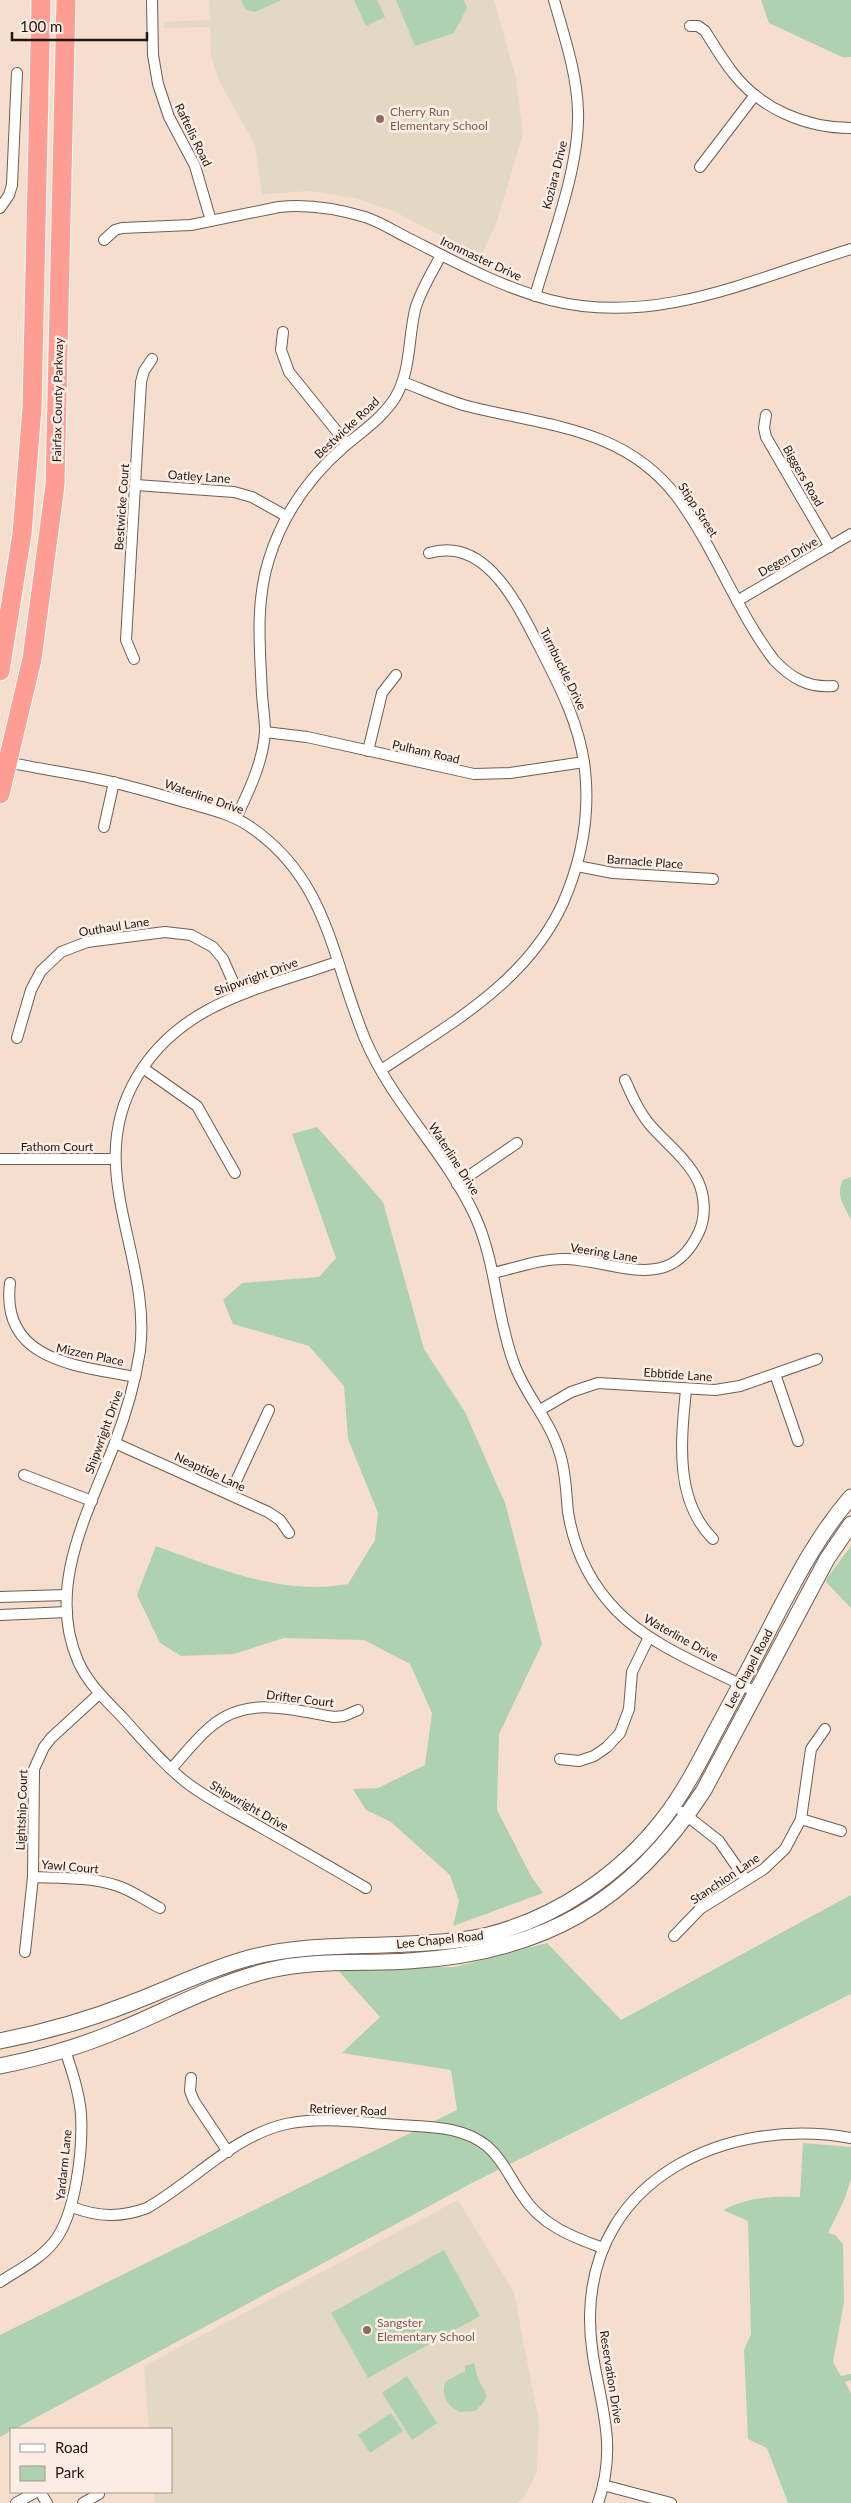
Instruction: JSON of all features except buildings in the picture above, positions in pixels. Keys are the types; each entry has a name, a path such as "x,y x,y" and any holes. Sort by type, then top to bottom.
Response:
{"highway":[{"name":"Fairfax County Parkway","path":"0,671 22,534 32,408 41,0"},
{"name":"Fairfax County Parkway","path":"0,794 5,761 32,659 56,485 66,0"}],"main road":[{"name":"Lee Chapel Road","path":"0,2041 80,2022 218,1967 250,1958 294,1949 327,1946 404,1944 467,1939 491,1934 531,1920 569,1901 603,1878 643,1842 673,1806 814,1546 851,1497"},
{"name":"Lee Chapel Road","path":"0,2066 37,2059 64,2050 118,2030 240,1978 268,1970 328,1963 442,1959 484,1953 529,1940 575,1917 624,1884 661,1849 688,1816 704,1790 827,1559 851,1524"},
{"path":"327,1946 328,1963"}],"street":[{"name":"Raftelis Road","path":"152,0 153,54 158,84 169,117 195,166 211,221"},
{"name":"Koziara Drive","path":"535,296 571,171 578,130 576,91 572,68 554,0"},
{"path":"690,26 698,26 704,31 734,74 755,95 795,118 827,126 851,128"},
{"path":"0,208 9,195 12,185 17,72"},
{"path":"700,167 755,95"},
{"name":"Ironmaster Drive","path":"104,240 115,230 122,228 184,226 257,210 291,206 334,210 366,217 504,285 535,296 553,301 624,308 670,304 717,293 851,249"},
{"name":"Bestwicke Road","path":"236,818 256,772 265,732 259,636 260,602 268,560 286,516 314,477 347,444 380,417 403,382 416,308 440,255"},
{"path":"283,332 281,350 289,372 347,444"},
{"name":"Bestwicke Court","path":"134,659 126,640 141,382 144,371 152,358"},
{"name":"Stipp Street","path":"403,382 466,406 586,433 629,453 654,472 677,497 767,651 781,668 805,684 818,687 833,686"},
{"name":"Biggers Road","path":"766,415 764,428 766,436 830,547"},
{"name":"Oatley Lane","path":"136,485 234,492 252,497 286,516"},
{"name":"Degen Drive","path":"737,600 851,534"},
{"name":"Turnbuckle Drive","path":"381,1070 475,1007 518,970 552,923 576,866 585,826 584,762 577,727 567,700 507,589 490,570 467,556 442,550 429,552"},
{"path":"368,751 382,693 396,675"},
{"name":"Pulham Road","path":"265,732 307,737 474,774 510,773 584,762"},
{"name":"Waterline Drive","path":"5,761 114,782 236,818 273,844 301,875 317,903 362,1033 381,1070 457,1184 474,1215 487,1249 512,1360 524,1386 551,1430 561,1458 571,1524 584,1564 609,1603 649,1637 756,1692"},
{"path":"104,827 114,782"},
{"name":"Barnacle Place","path":"576,866 613,874 713,879"},
{"name":"Outhaul Lane","path":"17,1038 31,990 41,971 61,952 86,942 165,932 191,935 212,947 223,959 239,995"},
{"name":"Shipwright Drive","path":"337,962 239,995 202,1012 179,1026 156,1049 143,1068 124,1105 117,1133 114,1159 116,1180 140,1304 140,1345 129,1402 115,1444 71,1558 66,1595 72,1643 78,1660 99,1694 171,1769 211,1799 366,1888"},
{"path":"143,1068 197,1106 235,1173"},
{"name":"Veering Lane","path":"493,1273 567,1259 633,1271 650,1271 669,1265 681,1257 694,1241 704,1213 703,1197 698,1182 687,1164 644,1118 625,1080"},
{"path":"457,1184 517,1143"},
{"name":"Fathom Court","path":"0,1159 114,1159"},
{"name":"Mizzen Place","path":"10,1283 4,1304 6,1320 13,1333 28,1349 51,1360 135,1377"},
{"name":"Ebbtide Lane","path":"540,1410 571,1392 598,1383 686,1390 724,1389 817,1359"},
{"path":"775,1374 798,1442"},
{"path":"686,1390 681,1448 682,1472 697,1520 714,1539"},
{"path":"230,1494 269,1410"},
{"name":"Neaptide Lane","path":"115,1444 230,1494 274,1516 289,1532"},
{"path":"24,1475 92,1501"},
{"path":"0,1597 66,1595"},
{"path":"0,1615 67,1612"},
{"path":"560,1759 579,1761 594,1756 607,1748 620,1733 628,1709 632,1672 649,1637"},
{"name":"Lightship Court","path":"25,1952 33,1877 33,1780 37,1760 50,1738 99,1694"},
{"name":"Drifter Court","path":"171,1769 212,1725 239,1710 264,1706 334,1717 344,1716 358,1710"},
{"name":"Stanchion Lane","path":"674,1936 700,1909 746,1880 778,1856 789,1843 801,1819 811,1749 825,1729"},
{"path":"673,1806 719,1841 746,1880"},
{"path":"801,1819 841,1832"},
{"name":"Yawl Court","path":"33,1877 91,1880 110,1884 129,1891 160,1908"},
{"name":"Yardarm Lane","path":"0,2282 46,2250 58,2237 72,2208 79,2151 81,2114 73,2074 64,2050"},
{"path":"190,2078 190,2091 194,2101 228,2152"},
{"name":"Retriever Road","path":"72,2208 108,2216 136,2212 160,2201 228,2152 267,2130 305,2121 455,2130 476,2139 495,2154 506,2167 524,2198 545,2220 563,2232 603,2248"},
{"name":"Reservation Drive","path":"598,2503 603,2485 608,2438 592,2344 590,2317 595,2271 603,2248 622,2215 642,2192 668,2170 696,2154 730,2142 768,2134 802,2132 851,2138"},
{"path":"603,2485 671,2503"},
{"path":"16,2503 34,2493"},
{"path":"83,2503 98,2493"}],"shaded area":[{"name":"Cherry Run Elementary School","path":"209,0 494,0 516,78 523,134 496,224 481,256 393,211 359,199 311,191 262,194 255,145 220,83 211,56 210,27 164,28 164,22 210,20"},
{"name":"Sangster Elementary School","path":"458,2200 514,2293 539,2422 537,2471 525,2496 517,2503 155,2503 154,2493 172,2493 172,2428 149,2428 144,2366"}],"green space":[{"path":"241,0 281,0 255,12 246,10"},
{"path":"354,0 377,0 385,17 366,26"},
{"path":"396,0 464,0 467,8 454,33 415,46"},
{"path":"761,0 851,0 851,57 842,57 769,23"},
{"path":"317,1127 383,1202 424,1349 465,1412 505,1503 542,1644 499,1734 497,1810 531,1876 543,1893 453,1926 459,1901 450,1875 391,1822 366,1810 353,1789 378,1788 425,1765 432,1713 410,1664 364,1640 284,1638 234,1654 181,1656 160,1643 137,1595 156,1546 250,1578 274,1583 323,1587 348,1584 375,1540 378,1513 348,1439 344,1386 309,1346 233,1324 223,1300 242,1283 319,1277 336,1258 292,1134"},
{"path":"851,1177 851,1219 841,1200 840,1190 843,1180"},
{"path":"851,1546 851,1608 825,1581"},
{"path":"851,1895 851,1994 474,2182 17,2428 10,2428 10,2432 0,2437 0,2335 457,2110 451,2070 342,2053 380,2017 337,1969 455,1967 547,1943 621,2020"},
{"path":"803,2143 851,2147 851,2179 845,2198 828,2233 835,2235 843,2244 844,2302 833,2362 841,2376 851,2374 851,2380 845,2382 851,2393 851,2503 788,2503 767,2448 748,2439 744,2350 751,2334 748,2221 723,2210 742,2202 761,2198 800,2197"},
{"path":"444,2250 480,2316 368,2378 331,2313"},
{"path":"474,2363 486,2397 475,2411 460,2412 448,2404 446,2400 444,2392 445,2382 465,2371 465,2366"},
{"path":"407,2376 437,2423 412,2440 382,2393"},
{"path":"391,2413 403,2431 370,2453 358,2435"}],"place":[{"name":"Cherry Run Elementary School","path":"380,119"},
{"name":"Sangster Elementary School","path":"367,2330"}]}
